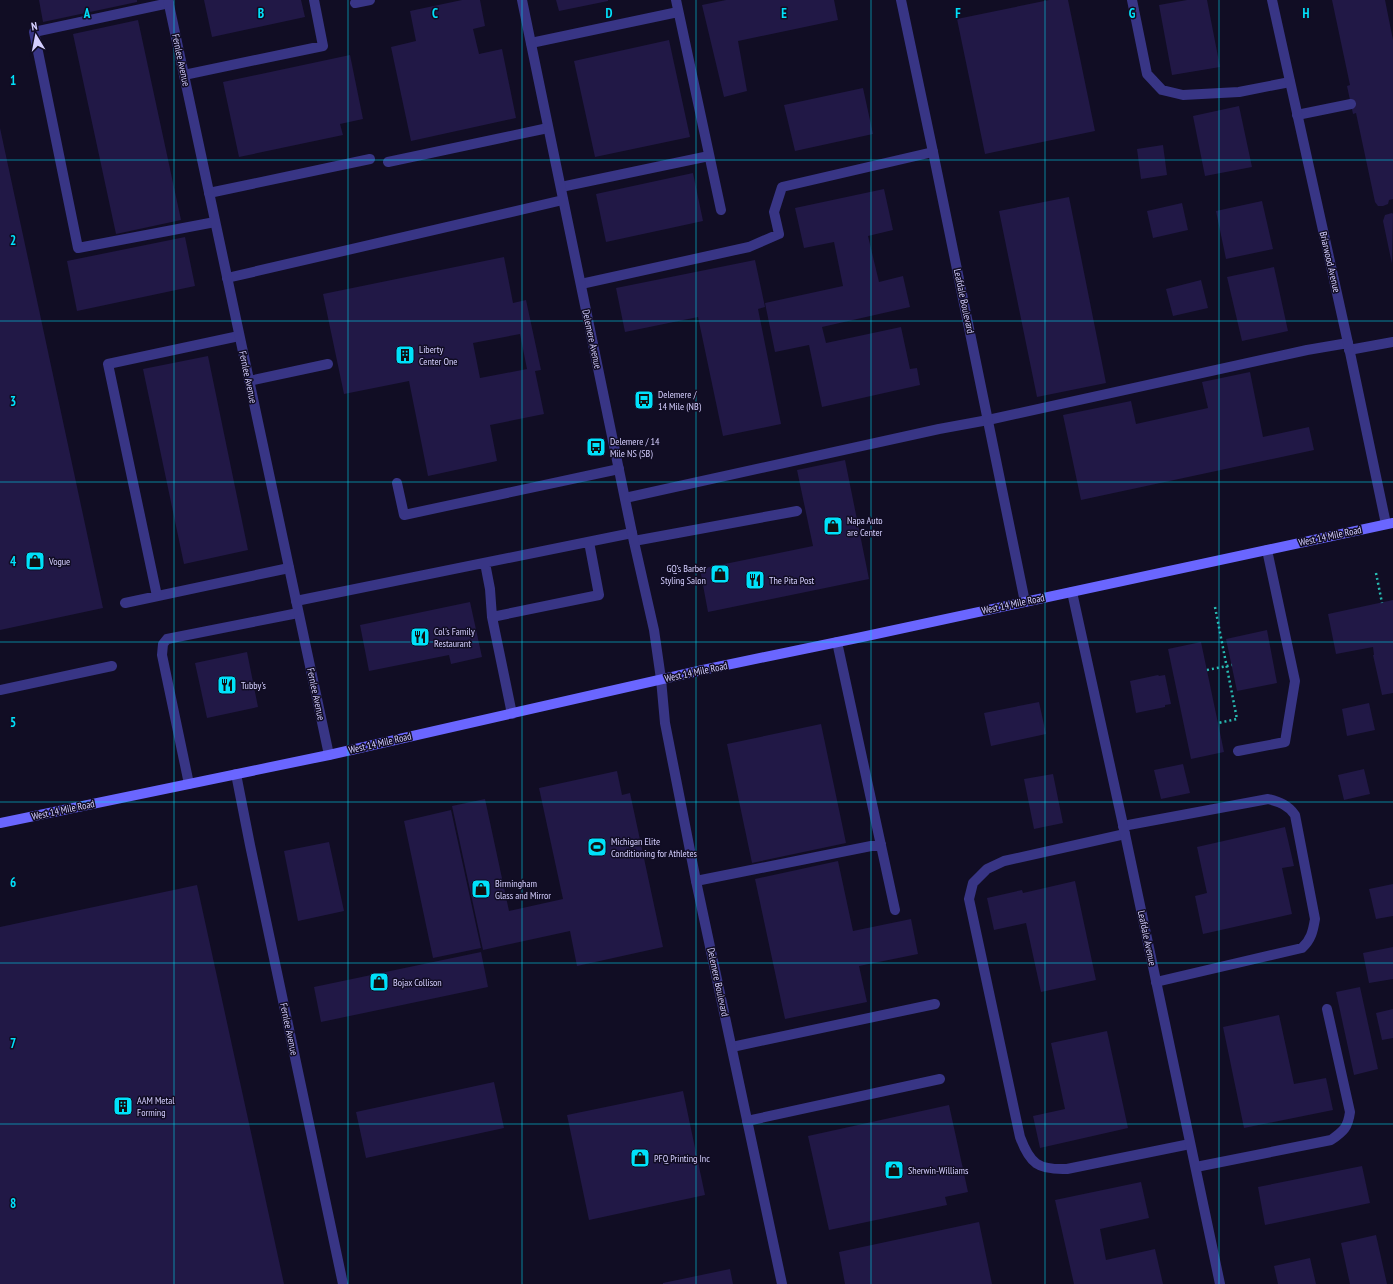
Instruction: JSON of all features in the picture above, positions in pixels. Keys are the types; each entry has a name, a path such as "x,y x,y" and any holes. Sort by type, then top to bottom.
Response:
{"main road":[{"name":"West 14 Mile Road","path":"0,823 329,755 661,679 1389,524"}],"street":[{"path":"184,75 323,46 314,0"},
{"path":"355,3 370,0"},
{"name":"Delemere Avenue","path":"522,0 633,537 654,630 661,679"},
{"path":"676,0 721,210"},
{"name":"Leafdale Boulevard","path":"901,0 1025,602"},
{"path":"1132,0 1148,74 1162,90 1183,95 1239,92 1290,82"},
{"name":"Briarwood Avenue","path":"1272,0 1389,524"},
{"path":"168,2 34,32 78,248 215,222"},
{"name":"Fernlee Avenue","path":"168,2 329,755"},
{"path":"531,44 678,12"},
{"path":"1297,115 1351,104"},
{"path":"388,162 548,128"},
{"path":"581,284 753,245 779,234 774,212 782,187 933,152"},
{"path":"561,187 709,156"},
{"path":"209,193 370,159"},
{"path":"227,278 563,200"},
{"path":"157,596 108,364 239,336"},
{"path":"625,498 1307,350 1393,342"},
{"path":"249,381 328,364"},
{"path":"398,483 404,515 619,469"},
{"path":"296,601 589,542 633,537 796,511"},
{"path":"492,616 599,595 589,542"},
{"path":"1238,751 1285,742 1295,681 1267,550"},
{"path":"485,563 490,589 492,616 512,714"},
{"path":"125,604 289,568"},
{"name":"Leafdale Avenue","path":"1072,592 1220,1284"},
{"path":"189,784 162,655 163,644 167,639 298,613"},
{"path":"837,642 895,910"},
{"path":"0,690 112,666"},
{"name":"Delemere Boulevard","path":"661,679 665,723 696,881 782,1284"},
{"name":"Fernlee Avenue","path":"236,774 343,1284"},
{"path":"1156,982 1302,948 1308,942 1313,930 1315,919 1294,815 1291,809 1284,804 1268,799 1124,830 1004,861 987,869 973,883 969,899 1020,1137 1025,1152 1034,1163 1050,1170 1067,1169 1190,1144"},
{"path":"696,881 881,844"},
{"path":"732,1047 935,1004"},
{"path":"1196,1168 1331,1140 1341,1133 1349,1123 1350,1112 1327,1009"},
{"path":"747,1121 940,1079"}],"path":[{"path":"1376,573 1382,602"},
{"path":"1215,607 1237,719 1218,723"},
{"path":"1207,670 1232,665"}],"building":[{"path":"39,0 137,0 137,2 43,22"},
{"path":"204,0 301,0 305,17 212,37"},
{"path":"462,0 480,0 485,26 473,29 479,54 502,49 516,118 411,141 391,47 416,41 410,11"},
{"path":"556,0 608,0 608,1 559,11"},
{"path":"726,0 834,0 838,20 738,41 747,91 724,97 702,5"},
{"path":"1049,0 1068,0 1095,131 985,154 957,19"},
{"path":"1187,0 1207,0 1220,67 1172,75 1159,5"},
{"path":"1332,0 1385,0 1393,40 1393,199 1389,200 1388,204 1383,206 1378,206 1375,202 1356,113 1353,114 1347,86 1350,85"},
{"path":"138,20 181,220 116,234 73,34"},
{"path":"669,40 690,137 595,157 574,61"},
{"path":"350,55 363,119 340,124 343,135 239,157 223,82"},
{"path":"863,88 873,134 795,151 784,105"},
{"path":"1239,106 1252,167 1205,176 1193,116"},
{"path":"0,128 103,608 0,630"},
{"path":"1163,145 1167,175 1141,179 1137,149"},
{"path":"693,173 703,221 606,242 596,194"},
{"path":"884,189 893,230 868,236 879,282 903,276 910,307 822,327 826,343 901,327 910,369 917,368 920,385 822,407 809,345 775,352 765,303 843,286 834,242 804,248 795,208"},
{"path":"1069,197 1106,383 1037,397 999,211"},
{"path":"1262,201 1273,249 1226,259 1216,211"},
{"path":"1182,203 1188,230 1153,238 1147,211"},
{"path":"1392,213 1392,264 1383,221 1385,215"},
{"path":"185,237 195,286 77,311 67,261"},
{"name":"Liberty Center One","path":"504,257 513,303 526,300 541,370 535,371 544,414 490,425 497,461 428,476 409,381 344,394 323,294","holes":["520,334 527,369 480,378 473,343"]},
{"path":"755,260 765,307 758,309 781,424 723,436 698,317 625,332 616,288"},
{"path":"1274,267 1288,331 1242,341 1227,277"},
{"path":"1201,280 1208,308 1173,316 1166,289"},
{"path":"208,356 248,550 184,564 143,369"},
{"path":"1250,372 1263,437 1309,427 1314,450 1081,500 1063,415 1131,401 1136,424 1208,408 1202,382"},
{"path":"845,460 869,579 708,612 700,569 813,546 797,470"},
{"path":"1393,600 1393,693 1382,695 1373,655 1373,647 1336,654 1328,614"},
{"name":"Col's Family Restaurant","path":"470,602 482,657 451,664 449,655 369,671 360,625"},
{"path":"1267,630 1277,683 1237,691 1226,639"},
{"path":"1201,642 1224,752 1191,759 1168,649"},
{"name":"Tubby's","path":"247,652 258,707 207,718 195,663"},
{"path":"1165,675 1171,704 1165,705 1165,707 1136,713 1130,681"},
{"path":"1039,702 1046,734 991,746 984,713"},
{"path":"1369,703 1375,730 1347,736 1342,709"},
{"path":"821,724 846,843 752,863 727,744"},
{"path":"1183,764 1190,793 1161,799 1154,770"},
{"path":"1364,769 1370,794 1344,800 1338,775"},
{"name":"Michigan Elite Conditioning for Athletes","path":"617,771 622,795 630,793 663,947 577,966 570,931 483,950 452,806 485,799 509,911 563,899 539,788"},
{"path":"1053,774 1063,823 1034,829 1024,779"},
{"path":"451,810 481,948 433,958 404,821"},
{"path":"1285,827 1294,866 1282,868 1292,914 1203,934 1195,896 1207,893 1197,847"},
{"path":"329,842 344,911 298,921 284,851"},
{"path":"838,861 853,931 911,919 918,954 859,966 867,1002 785,1019 755,879"},
{"path":"1075,881 1096,980 1041,992 1026,923 994,930 987,898 1022,890 1023,893"},
{"path":"1393,884 1393,916 1376,919 1369,889"},
{"name":"AAM Metal Forming","path":"197,885 284,1284 0,1284 0,927"},
{"path":"1393,947 1393,979 1369,983 1363,953"},
{"path":"481,952 488,987 321,1022 314,987"},
{"path":"1360,987 1378,1069 1354,1075 1336,992"},
{"path":"1393,1009 1393,1038 1382,1040 1376,1013"},
{"path":"1279,1015 1294,1084 1326,1078 1333,1110 1244,1128 1223,1027"},
{"path":"1107,1031 1128,1128 1040,1148 1033,1116 1065,1109 1051,1043"},
{"path":"494,1082 504,1128 366,1158 356,1112"},
{"path":"683,1091 705,1195 589,1220 567,1115"},
{"path":"949,1105 968,1192 945,1197 947,1205 829,1230 808,1136"},
{"path":"1362,1166 1370,1203 1265,1225 1258,1187"},
{"path":"1141,1182 1149,1218 1100,1229 1106,1260 1155,1249 1163,1284 1074,1284 1055,1200"},
{"path":"979,1222 992,1284 845,1284 839,1252"},
{"path":"1376,1235 1387,1284 1350,1284 1341,1243"},
{"path":"1310,1258 1316,1284 1278,1284 1274,1266"},
{"path":"730,1269 733,1284 663,1284 663,1283"}],"place":[{"name":"Liberty Center One","path":"405,355"},
{"name":"Delemere / 14 Mile (NB)","path":"644,400"},
{"name":"Delemere / 14 Mile NS (SB)","path":"596,447"},
{"name":"Napa Auto are Center","path":"833,526"},
{"name":"Vogue","path":"35,561"},
{"name":"GQ's Barber Styling Salon","path":"720,574"},
{"name":"The Pita Post","path":"755,580"},
{"name":"Col's Family Restaurant","path":"420,637"},
{"name":"Tubby's","path":"227,685"},
{"name":"Michigan Elite Conditioning for Athletes","path":"597,847"},
{"name":"Birmingham Glass and Mirror","path":"481,889"},
{"name":"Bojax Collison","path":"379,982"},
{"name":"AAM Metal Forming","path":"123,1106"},
{"name":"PFQ Printing Inc","path":"640,1158"},
{"name":"Sherwin-Williams","path":"894,1170"}]}
